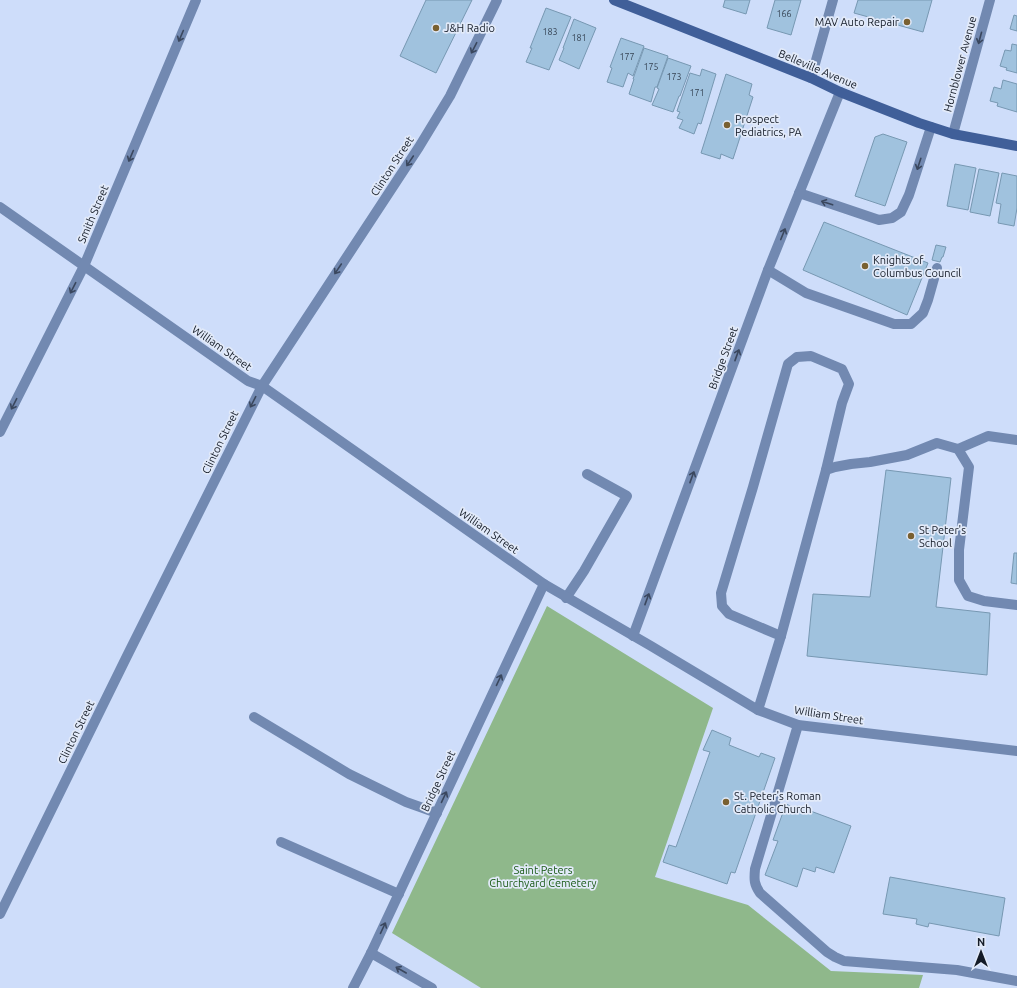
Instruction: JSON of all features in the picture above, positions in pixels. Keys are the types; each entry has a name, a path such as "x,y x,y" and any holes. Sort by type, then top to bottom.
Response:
{"main road":[{"name":"Belleville Avenue","path":"614,0 811,78 840,92 919,123 953,134 1017,146"}],"street":[{"name":"Smith Street","path":"0,432 84,266 196,0"},
{"name":"Clinton Street","path":"0,914 262,386 419,147 450,96 497,0"},
{"path":"811,78 833,0"},
{"name":"Hornblower Avenue","path":"953,134 990,0"},
{"name":"Bridge Street","path":"633,636 768,270 840,92"},
{"path":"799,193 879,220 892,218 901,212 909,194 931,127"},
{"name":"William Street","path":"0,207 248,381 262,386 544,584 758,710 798,725 1017,751"},
{"path":"768,270 806,293 894,324 911,324 923,313 937,268"},
{"path":"758,710 781,636 826,470 842,403 849,384 842,369 810,356 797,357 788,364 721,593 722,606 729,614 781,636"},
{"path":"958,450 988,436 1017,440"},
{"path":"826,470 851,464 907,455 937,443 958,450 969,467 959,550 958,580 968,596 984,601 1017,606"},
{"path":"566,598 584,571 628,496 587,474"},
{"name":"Bridge Street","path":"353,988 399,894 544,584"},
{"path":"254,717 350,774 406,802 437,813"},
{"path":"798,725 755,869 754,879 760,893 827,952 844,961 950,969 1017,981"},
{"path":"281,842 399,894"},
{"path":"371,953 432,988"}],"green space":[{"name":"Saint Peters Churchyard Cemetery","path":"547,606 713,708 655,877 748,905 831,971 923,975 919,988 481,988 392,933"}],"building":[{"name":"J&H Radio","path":"426,0 472,0 436,73 400,56"},
{"path":"725,0 750,0 746,14 723,7"},
{"path":"775,0 801,0 791,35 767,28"},
{"name":"MAV Auto Repair","path":"858,0 932,0 923,32 854,13"},
{"path":"546,8 571,17 549,70 526,62"},
{"path":"1014,15 1017,16 1017,31 1010,29"},
{"path":"574,19 596,28 579,69 559,60"},
{"path":"621,38 644,46 633,76 628,73 623,87 607,82 612,68 610,67"},
{"path":"1012,44 1017,45 1017,73 1006,70 1007,68 1000,66 1005,50 1011,51"},
{"path":"644,48 668,56 657,87 655,87 651,102 629,94"},
{"path":"668,58 691,66 673,112 652,105 659,89 657,88"},
{"path":"702,69 716,74 701,124 698,123 694,134 679,128 683,120 677,118 680,112 677,111 690,73 700,76"},
{"name":"Prospect Pediatrics, PA","path":"726,74 752,84 749,95 753,97 733,159 721,154 720,159 701,153"},
{"path":"1003,80 1017,84 1017,112 997,106 998,103 990,101 994,87 1001,89"},
{"path":"883,134 907,142 885,206 855,196 875,137"},
{"path":"955,164 976,168 968,210 947,206"},
{"path":"979,169 999,173 990,216 970,212"},
{"path":"1002,173 1017,176 1017,208 1014,226 998,223 1001,204 996,203"},
{"name":"Knights of Columbus Council","path":"824,222 928,263 907,315 803,270"},
{"path":"936,245 946,247 940,262 932,260"},
{"name":"St Peter's School","path":"886,470 951,478 936,607 990,613 987,675 807,656 813,594 870,597"},
{"path":"1014,553 1017,553 1017,584 1011,583"},
{"name":"St. Peter's Roman Catholic Church","path":"712,730 731,738 729,745 759,757 761,753 775,758 735,873 731,872 727,884 663,862 669,845 676,847 710,752 703,750"},
{"path":"786,804 795,808 797,806 851,826 834,873 816,867 815,872 803,868 797,887 765,875 778,841 773,840"},
{"path":"890,877 1005,898 999,936 929,923 928,927 916,924 917,919 883,914"}],"place":[{"name":"MAV Auto Repair","path":"907,22"},
{"name":"J&H Radio","path":"436,28"},
{"name":"Prospect Pediatrics, PA","path":"727,125"},
{"name":"Knights of Columbus Council","path":"865,266"},
{"name":"St Peter's School","path":"911,536"},
{"name":"St. Peter's Roman Catholic Church","path":"726,802"}]}
